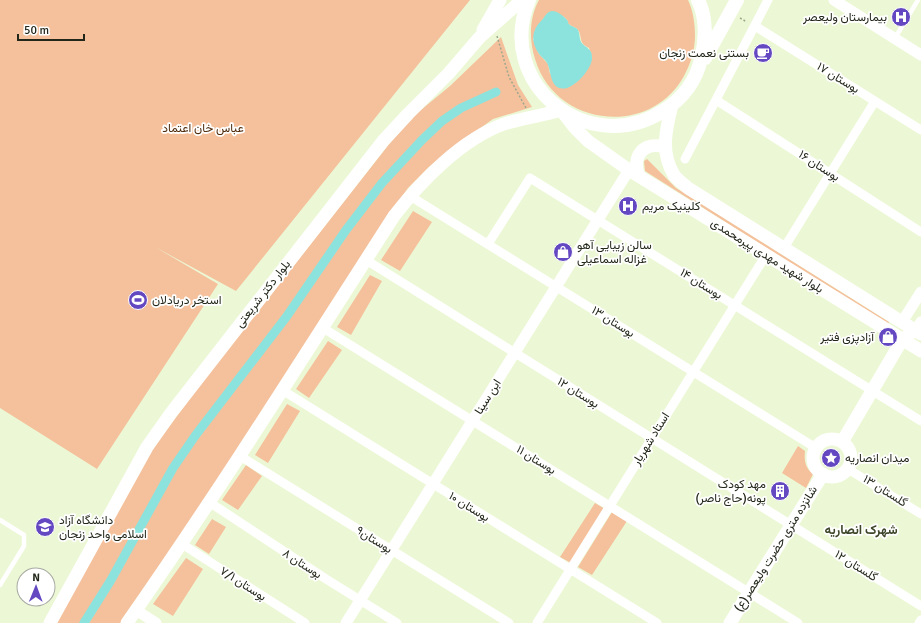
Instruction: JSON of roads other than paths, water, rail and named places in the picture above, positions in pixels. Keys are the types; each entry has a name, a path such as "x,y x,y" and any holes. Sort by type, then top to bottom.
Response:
{"main road":[{"path":"479,38 500,0"},
{"name":"بلوار دکتر شریعتی","path":"50,623 147,447 171,413 383,141 449,73 479,38 522,0"},
{"path":"529,0 525,10 521,31 522,51 529,71 539,90 553,105 561,110 582,121 605,126 629,125 652,118 672,105 688,88 737,0"},
{"path":"698,0 704,24 704,47 699,68"},
{"path":"634,173 638,155 644,149 650,146 658,145 665,147 672,105"},
{"path":"127,623 210,502 394,216 410,196 433,171 485,133 502,125 561,110"},
{"name":"بلوار شهید مهدی پیرمحمدی","path":"561,110 575,128 588,141 634,173 921,351"},
{"name":"بلوار شهید مهدی پیرمحمدی","path":"665,147 669,163 675,176 688,188 902,322 919,329"},
{"path":"902,322 902,340"},
{"path":"842,442 902,340 919,329"},
{"path":"838,440 842,442 849,449 851,454 848,469 837,476 832,477 823,474 814,463 813,458 816,448 823,441 838,440"},
{"name":"شانزده متری حضرت ولیعصر(ع)","path":"730,623 823,474"}],"street":[{"path":"685,159 768,0"},
{"path":"834,0 921,55"},
{"name":"بوستان ۱۷","path":"755,26 921,130"},
{"name":"بوستان ۱۶","path":"716,100 921,232"},
{"path":"784,248 875,101"},
{"name":"ابن سینا","path":"346,623 598,220 634,173"},
{"name":"بوستان ۱۴","path":"488,244 530,178 921,421"},
{"name":"بوستان ۱۳","path":"410,196 816,448"},
{"name":"استاد شهریار","path":"537,623 766,255"},
{"name":"بوستان ۱۲","path":"366,260 791,525"},
{"path":"902,322 921,292"},
{"name":"بوستان ۱۱","path":"322,328 798,623"},
{"name":"بوستان ۱۰","path":"282,390 657,623"},
{"name":"بوستان۹","path":"240,456 509,623"},
{"name":"گلستان ۱۳","path":"848,469 921,514"},
{"name":"بوستان ۸","path":"210,502 326,579 397,623"},
{"name":"گلستان ۱۲","path":"791,525 921,606"},
{"name":"بوستان ۷/۱","path":"182,544 305,623"},
{"path":"136,610 156,623"}],"lane":[{"path":"895,38 918,0"},
{"path":"0,520 24,536 24,546 0,585"}],"water":[{"path":"552,11 562,15 569,24 577,29 581,42 590,50 592,55 591,63 586,72 575,84 567,88 557,87 554,84 549,67 536,50 533,41 535,29 547,14"}],"waterway":[{"path":"84,623 111,580 173,468 195,436 287,316 346,230 382,183 442,121 461,108 496,92"}],"place":[{"name":"بیمارستان ولیعصر","path":"901,17"},
{"name":"بستنی نعمت زنجان","path":"763,53"},
{"name":"کلینیک مریم","path":"628,206"},
{"name":"سالن زیبایی آهو غزاله اسماعیلی","path":"563,252"},
{"name":"استخر دریادلان","path":"138,300"},
{"name":"آزادپزی فتیر","path":"888,337"},
{"name":"میدان انصاریه","path":"831,458"},
{"name":"مهد کودک پونه(حاج ناصر)","path":"780,491"},
{"name":"دانشگاه آزاد اسلامی واحد زنجان","path":"45,527"}],"district":[{"name":"شهرک انصاریه","path":"861,530"}],"park label":[{"name":"عباس خان اعتماد","path":"203,128"}]}
